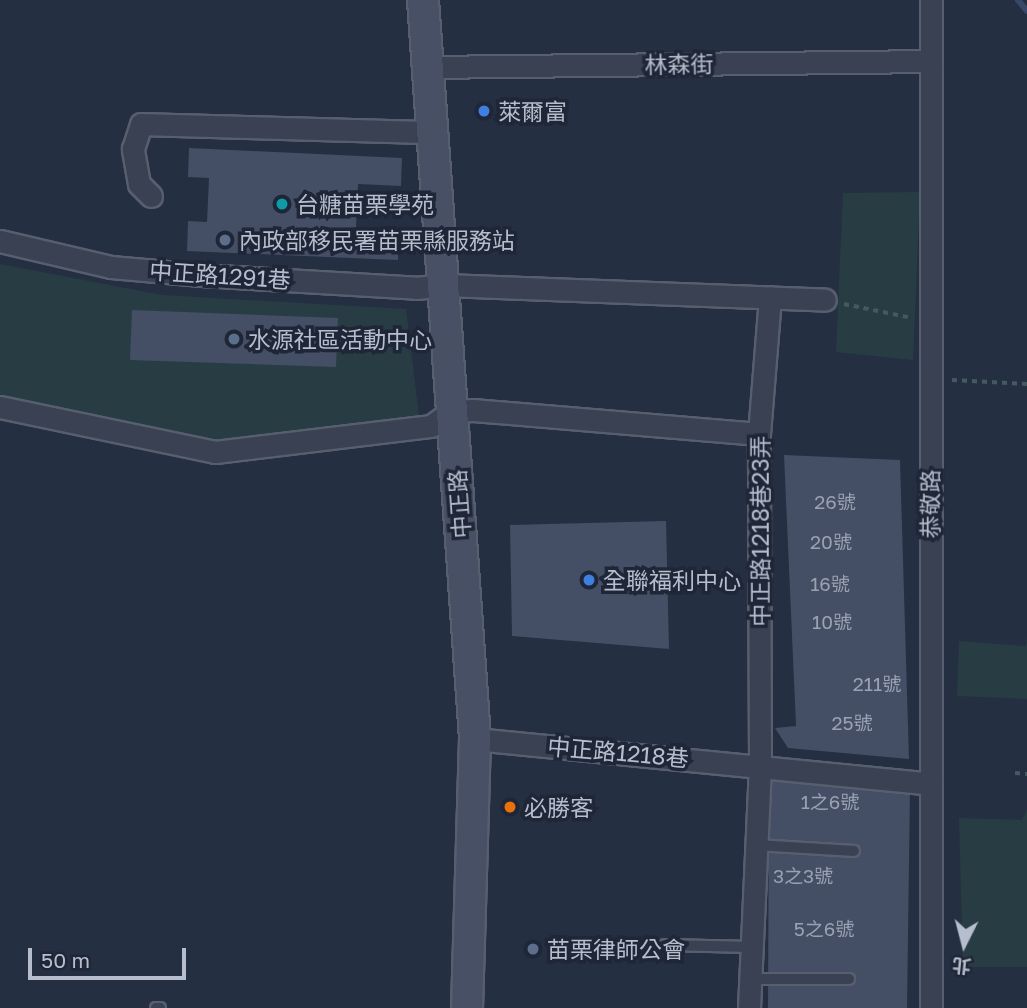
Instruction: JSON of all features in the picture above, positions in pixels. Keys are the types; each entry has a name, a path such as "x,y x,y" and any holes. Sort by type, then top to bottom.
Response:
{"street":[{"name":"中正路","path":"423,0 475,739 467,1008"},
{"name":"恭敬路","path":"931,0 927,321 930,378 932,1008"},
{"name":"林森街","path":"427,67 931,61"},
{"path":"151,196 139,184 133,149 141,124 432,131"},
{"name":"中正路1291巷","path":"0,242 111,267 417,288 443,285 825,300"},
{"name":"中正路1218巷23弄","path":"761,765 758,434 770,297"},
{"path":"0,407 215,452 431,426 452,411 758,434"},
{"name":"中正路1218巷","path":"475,739 761,765 931,784"},
{"path":"749,1008 761,765"}],"lane":[{"path":"757,845 854,851"},
{"path":"665,945 752,947"},
{"path":"750,979 849,979"}],"path":[{"path":"825,300 927,321"},
{"path":"930,378 1027,384"},
{"path":"1015,773 1027,774"}],"green space":[{"path":"920,192 913,360 836,352 843,193"},
{"path":"0,264 162,295 406,309 419,416 238,448 0,406"},
{"path":"1027,637 1027,699 957,696 959,641 1026,646"},
{"path":"1027,810 1027,967 963,967 959,818 1022,820"}],"building":[{"name":"台糖苗栗學苑","path":"189,148 402,158 401,186 358,184 356,228 399,230 398,260 187,251 188,221 207,222 209,178 188,177"},
{"name":"水源社區活動中心","path":"132,310 338,318 336,367 130,360"},
{"path":"784,455 900,460 909,759 788,748 775,728 796,726"},
{"name":"全聯福利中心","path":"666,521 669,649 512,636 510,525"},
{"path":"769,773 910,789 907,1008 768,1008"}],"waterway":[{"path":"1018,0 1027,11"}],"place":[{"name":"萊爾富","path":"484,111"},
{"name":"台糖苗栗學苑","path":"282,204"},
{"name":"內政部移民署苗栗縣服務站","path":"225,240"},
{"name":"水源社區活動中心","path":"234,339"},
{"name":"全聯福利中心","path":"589,580"},
{"name":"必勝客","path":"510,807"},
{"name":"苗栗律師公會","path":"533,949"}]}
